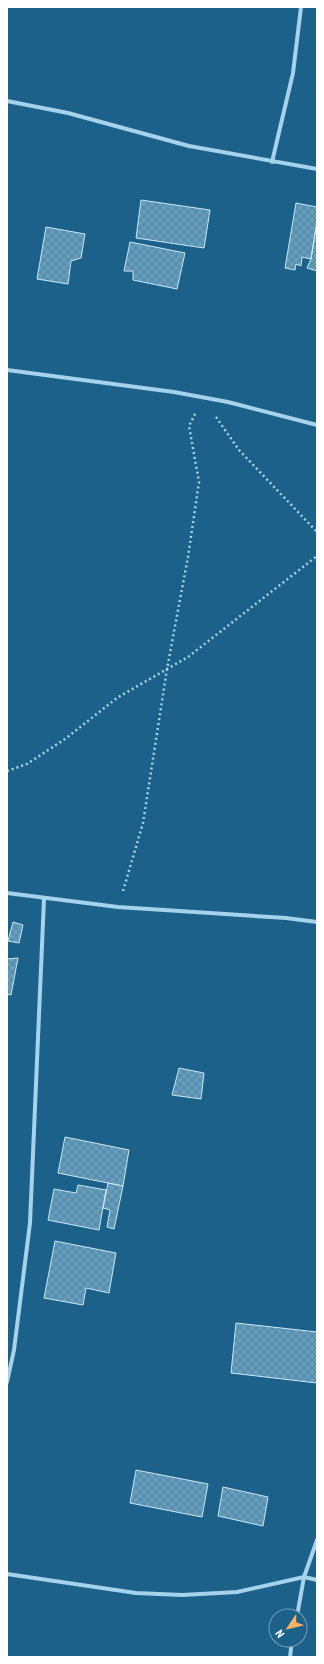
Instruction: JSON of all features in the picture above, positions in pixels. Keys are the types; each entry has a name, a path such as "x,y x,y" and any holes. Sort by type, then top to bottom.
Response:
{"street":[{"path":"272,162 293,73 301,7"},
{"path":"7,101 68,113 189,146 317,169"},
{"path":"7,370 166,391 228,402 317,425"},
{"path":"7,893 44,899 118,907 286,918 317,922"},
{"path":"7,1382 14,1350 30,1223 44,899"},
{"path":"298,1608 304,1577 317,1540"},
{"path":"7,1574 136,1593 182,1595 237,1592 304,1577 317,1580"}],"path":[{"path":"118,907 143,823 167,669 188,557 199,482 189,426 203,398 239,450 317,532"},
{"path":"7,771 27,764 65,739 117,698 188,657 317,556"}],"building":[{"path":"141,200 210,210 204,248 136,238"},
{"path":"296,203 317,207 317,221 311,259 302,257 301,266 296,264 295,270 285,268"},
{"path":"46,227 85,234 81,258 71,261 68,284 37,279"},
{"path":"316,228 317,271 307,268 311,259"},
{"path":"130,242 185,253 177,289 133,280 133,271 124,271"},
{"path":"13,922 23,925 19,943 8,941"},
{"path":"18,958 11,995 7,994 7,959"},
{"path":"179,1068 204,1073 201,1099 172,1095"},
{"path":"65,1137 129,1150 123,1186 58,1173"},
{"path":"108,1183 123,1186 114,1229 107,1227 110,1210 103,1208"},
{"path":"78,1185 106,1190 99,1230 48,1220 54,1189 76,1193"},
{"path":"55,1241 116,1253 109,1293 86,1288 83,1305 44,1298"},
{"path":"236,1323 317,1332 317,1383 231,1373"},
{"path":"136,1470 208,1484 202,1517 130,1503"},
{"path":"223,1487 268,1497 263,1526 218,1516"}]}
